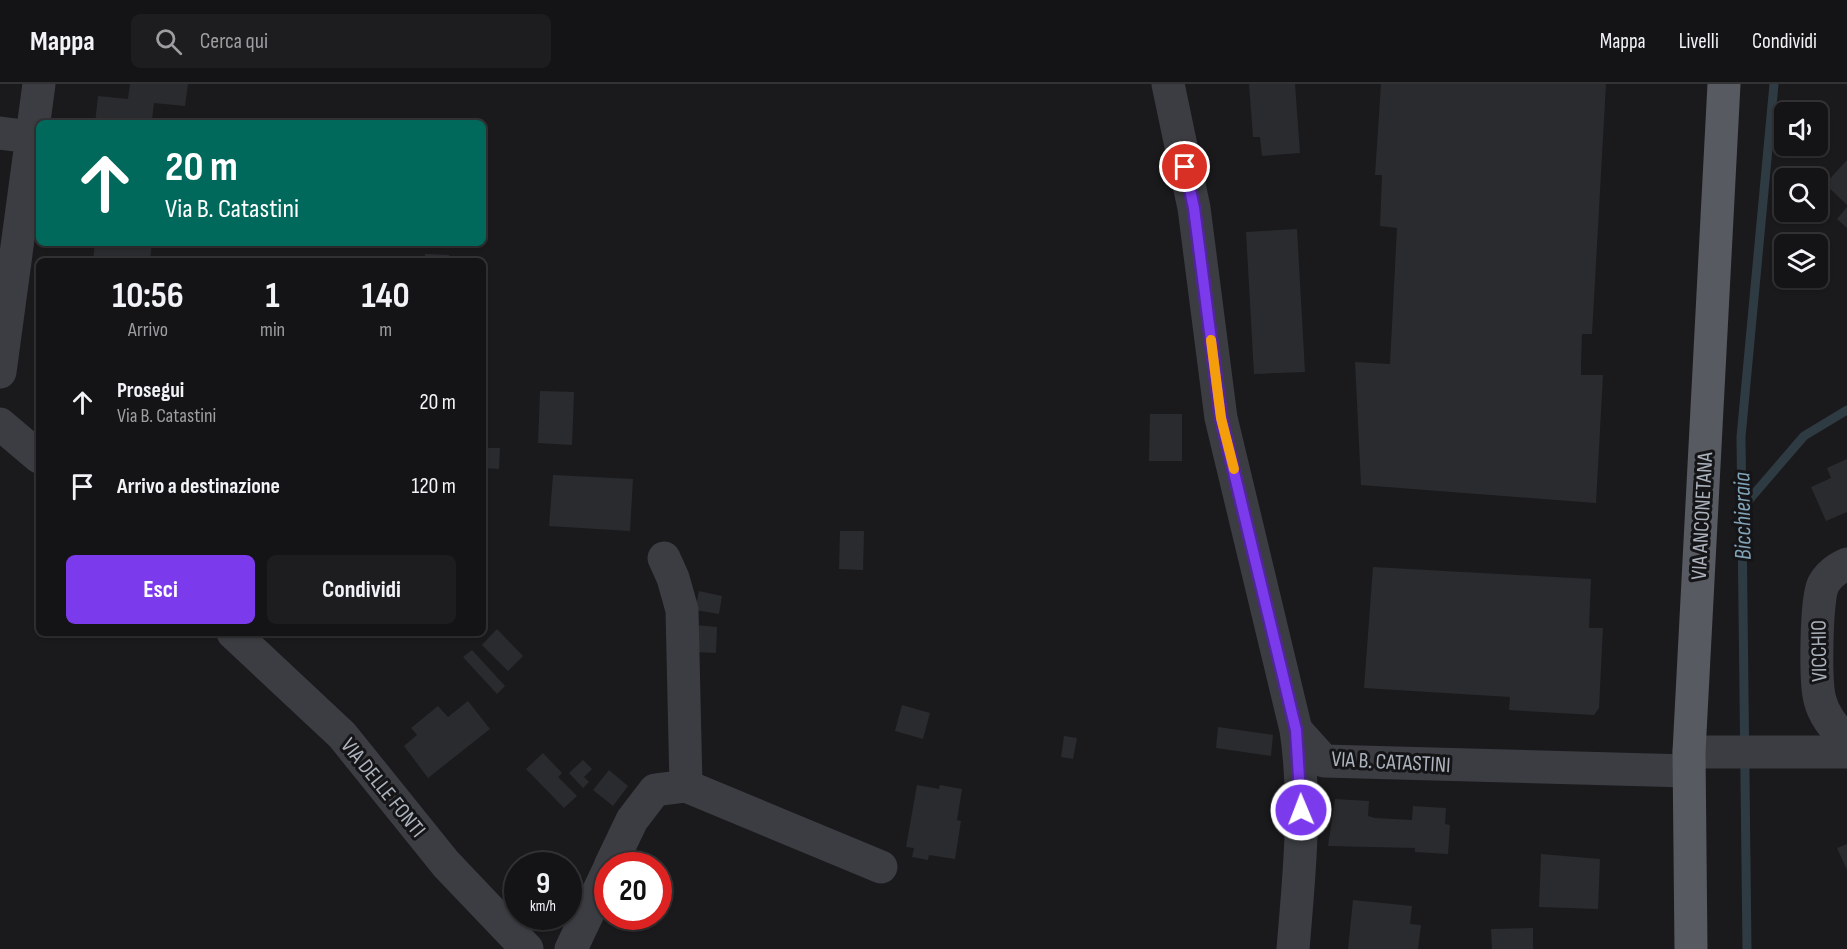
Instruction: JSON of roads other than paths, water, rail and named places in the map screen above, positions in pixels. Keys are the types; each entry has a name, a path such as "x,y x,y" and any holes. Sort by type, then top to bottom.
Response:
{"main road":[{"name":"VIA ANCONETANA","path":"1691,949 1696,759 1724,84"}],"street":[{"path":"36,120 39,84"},
{"name":"VIA B. CATASTINI","path":"1168,84 1194,208 1221,418 1296,730 1324,760 1696,759"},
{"path":"0,133 35,137 13,179 0,372"},
{"path":"0,424 36,454"},
{"path":"664,558 673,578 682,610 686,786"},
{"name":"VICCHIO","path":"1847,564 1837,568 1824,583 1818,603 1819,699 1827,718 1847,742"},
{"name":"VIA DELLE FONTI","path":"236,636 342,735 446,864 527,949"},
{"path":"1293,949 1302,829 1296,730"},
{"path":"1696,759 1762,753 1847,752"},
{"path":"617,852 632,820 655,790 686,786 880,867"},
{"path":"571,949 594,901"}],"waterway":[{"name":"Bicchieraia","path":"1747,949 1741,437 1774,84"},
{"path":"1742,508 1804,436 1847,410"}]}
